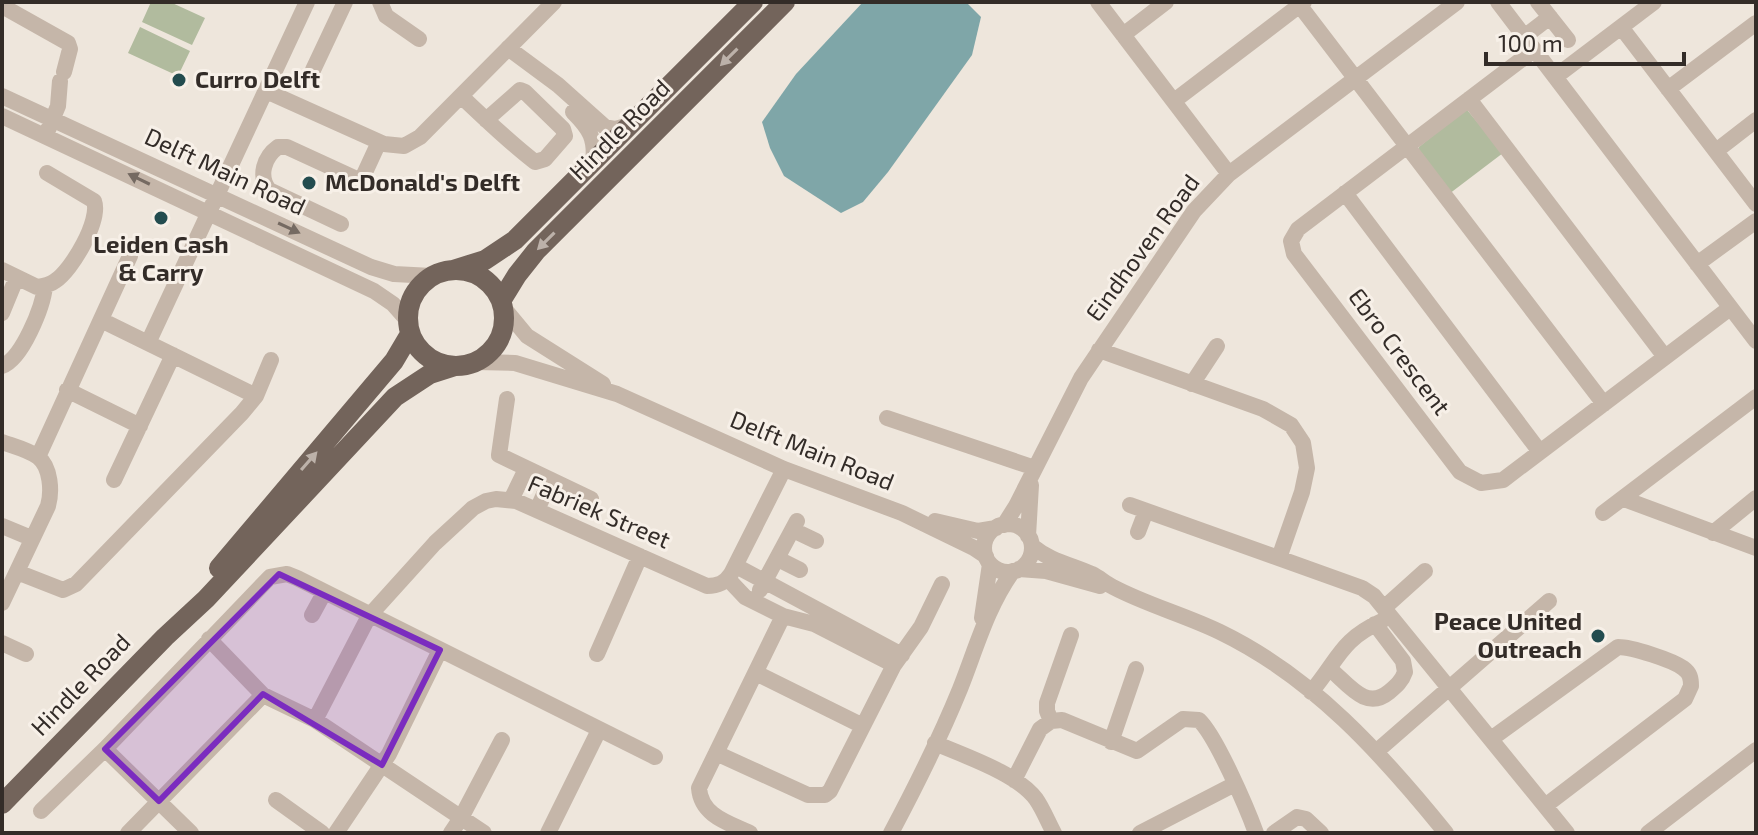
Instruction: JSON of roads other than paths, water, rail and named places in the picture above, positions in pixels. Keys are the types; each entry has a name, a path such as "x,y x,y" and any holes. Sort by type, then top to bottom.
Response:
{"main road":[{"name":"Hindle Road","path":"453,270 485,260 515,240 753,2"},
{"name":"Hindle Road","path":"502,304 517,275 536,251 785,2"},
{"path":"453,270 479,275 493,286 502,304 504,321 496,345 466,364 441,364 427,357 417,347 409,327 413,295 432,276 453,270"},
{"name":"Hindle Road","path":"165,637 258,519 394,361 409,327"},
{"name":"Hindle Road","path":"2,804 206,599 395,397 430,374 466,364"}],"street":[{"path":"148,343 307,2"},
{"path":"313,70 345,2"},
{"path":"380,2 386,16 419,39"},
{"path":"266,91 379,142 398,147 415,141 554,2"},
{"path":"1098,2 1229,174"},
{"path":"1123,35 1166,2"},
{"name":"Eindhoven Road","path":"1000,526 1033,472 1066,403 1194,211 1229,174 1457,2"},
{"path":"1498,2 1756,341"},
{"path":"1538,2 1568,40"},
{"path":"1555,77 1654,2"},
{"path":"2,3 68,43 70,49 50,128"},
{"path":"1174,101 1300,3 1604,404"},
{"name":"Ebro Crescent","path":"1550,17 1529,43 1469,99 1295,232 1291,245 1294,254 1466,477 1481,483 1503,480 1730,308"},
{"path":"1668,89 1756,23"},
{"path":"1621,27 1756,204"},
{"path":"505,52 558,85 605,127 616,129 632,124"},
{"path":"505,52 585,123 594,138 593,163"},
{"path":"461,96 486,120 535,162 545,159 565,136 554,120 520,90 486,120"},
{"name":"Delft Main Road","path":"2,96 50,128 209,213 374,291 393,304 409,327"},
{"path":"1469,99 1665,357"},
{"name":"Delft Main Road","path":"2,116 50,128 219,196 371,267 394,274 432,276"},
{"path":"1716,151 1756,120"},
{"path":"341,224 269,190 262,175 270,154 278,147 287,147 361,181 379,142"},
{"path":"2,313 9,274 30,286 45,286 63,275 84,241 96,209 90,198 47,173"},
{"path":"1345,193 1540,452"},
{"path":"1697,264 1756,221"},
{"path":"38,457 130,256"},
{"path":"2,366 12,360 31,328 44,299 45,286"},
{"name":"Delft Main Road","path":"502,304 527,336 617,394"},
{"path":"101,320 256,396"},
{"path":"1192,384 1217,346"},
{"path":"1099,350 1273,413 1291,425 1303,443 1307,468 1279,558"},
{"path":"114,480 173,355"},
{"path":"17,572 63,590 76,584 256,396 271,360"},
{"name":"Delft Main Road","path":"466,364 515,363 617,394 784,469 902,513 974,548 988,560"},
{"path":"67,390 140,426"},
{"path":"1603,513 1756,397"},
{"path":"507,399 499,455 591,499"},
{"path":"887,418 1033,472"},
{"path":"2,442 38,457 43,463 51,492 48,506 2,603"},
{"path":"511,500 526,469"},
{"path":"732,572 784,469"},
{"name":"Eindhoven Road","path":"1030,541 1027,517 1033,472"},
{"path":"537,510 550,481"},
{"path":"1713,533 1756,498"},
{"name":"Fabriek Street","path":"315,720 369,616 435,543 473,508 496,499 511,500 537,510 707,586 720,585 732,572"},
{"path":"1624,499 1756,548"},
{"path":"1138,532 1138,508 1362,588 1389,611 1567,833"},
{"name":"Delft Main Road","path":"902,513 978,531 1000,526"},
{"path":"2,526 31,538"},
{"path":"745,597 757,592 766,583 795,526 816,541"},
{"path":"979,635 988,560 985,540 1000,526 1018,526 1030,541 1051,558 1094,575 1113,588 1222,633 1261,655 1311,692 1377,751 1446,833"},
{"path":"891,833 959,692 979,635 1003,584 1029,560 1030,541"},
{"path":"597,654 640,556"},
{"path":"778,559 800,570"},
{"path":"988,560 1004,572 1046,571 1090,585 1113,588"},
{"path":"1311,692 1349,640 1375,624 1425,571"},
{"path":"732,572 766,583 898,660"},
{"path":"732,572 745,597 783,616 814,624 898,660"},
{"path":"41,811 270,577 287,574 655,757"},
{"path":"716,753 808,795 820,796 830,791 898,660 921,627 942,584"},
{"path":"312,615 324,593"},
{"path":"1377,751 1549,601"},
{"path":"750,833 704,807 699,788 783,616"},
{"path":"1330,669 1361,695 1372,700 1380,699 1398,684 1405,672 1403,661 1375,624"},
{"path":"1051,721 1047,703 1071,635"},
{"path":"209,639 263,695 315,720 484,833"},
{"path":"2,643 26,654"},
{"path":"1491,739 1618,647 1680,666 1688,672 1691,686 1685,699 1545,806"},
{"path":"336,833 382,765 440,650"},
{"path":"1111,742 1136,669"},
{"path":"756,673 863,726"},
{"path":"128,833 263,695"},
{"path":"1014,780 1040,729 1051,721 1062,720 1133,751 1142,749 1179,721 1194,718 1206,728 1256,833"},
{"path":"548,833 599,730"},
{"path":"451,833 502,740"},
{"path":"935,743 1014,780 1037,800 1054,833"},
{"path":"105,749 191,833"},
{"path":"1648,833 1756,750"},
{"path":"1140,833 1235,784"},
{"path":"276,800 322,833"},
{"path":"1274,833 1297,817 1312,823 1321,833"}],"water":[{"path":"863,2 966,2 981,17 972,55 888,172 863,202 841,213 784,176 770,148 762,122 796,74"}],"place":[{"name":"Curro Delft","path":"179,80"},
{"name":"McDonald's Delft","path":"309,183"},
{"name":"Leiden Cash & Carry","path":"161,218"},
{"name":"Peace United Outreach","path":"1598,636"}]}
